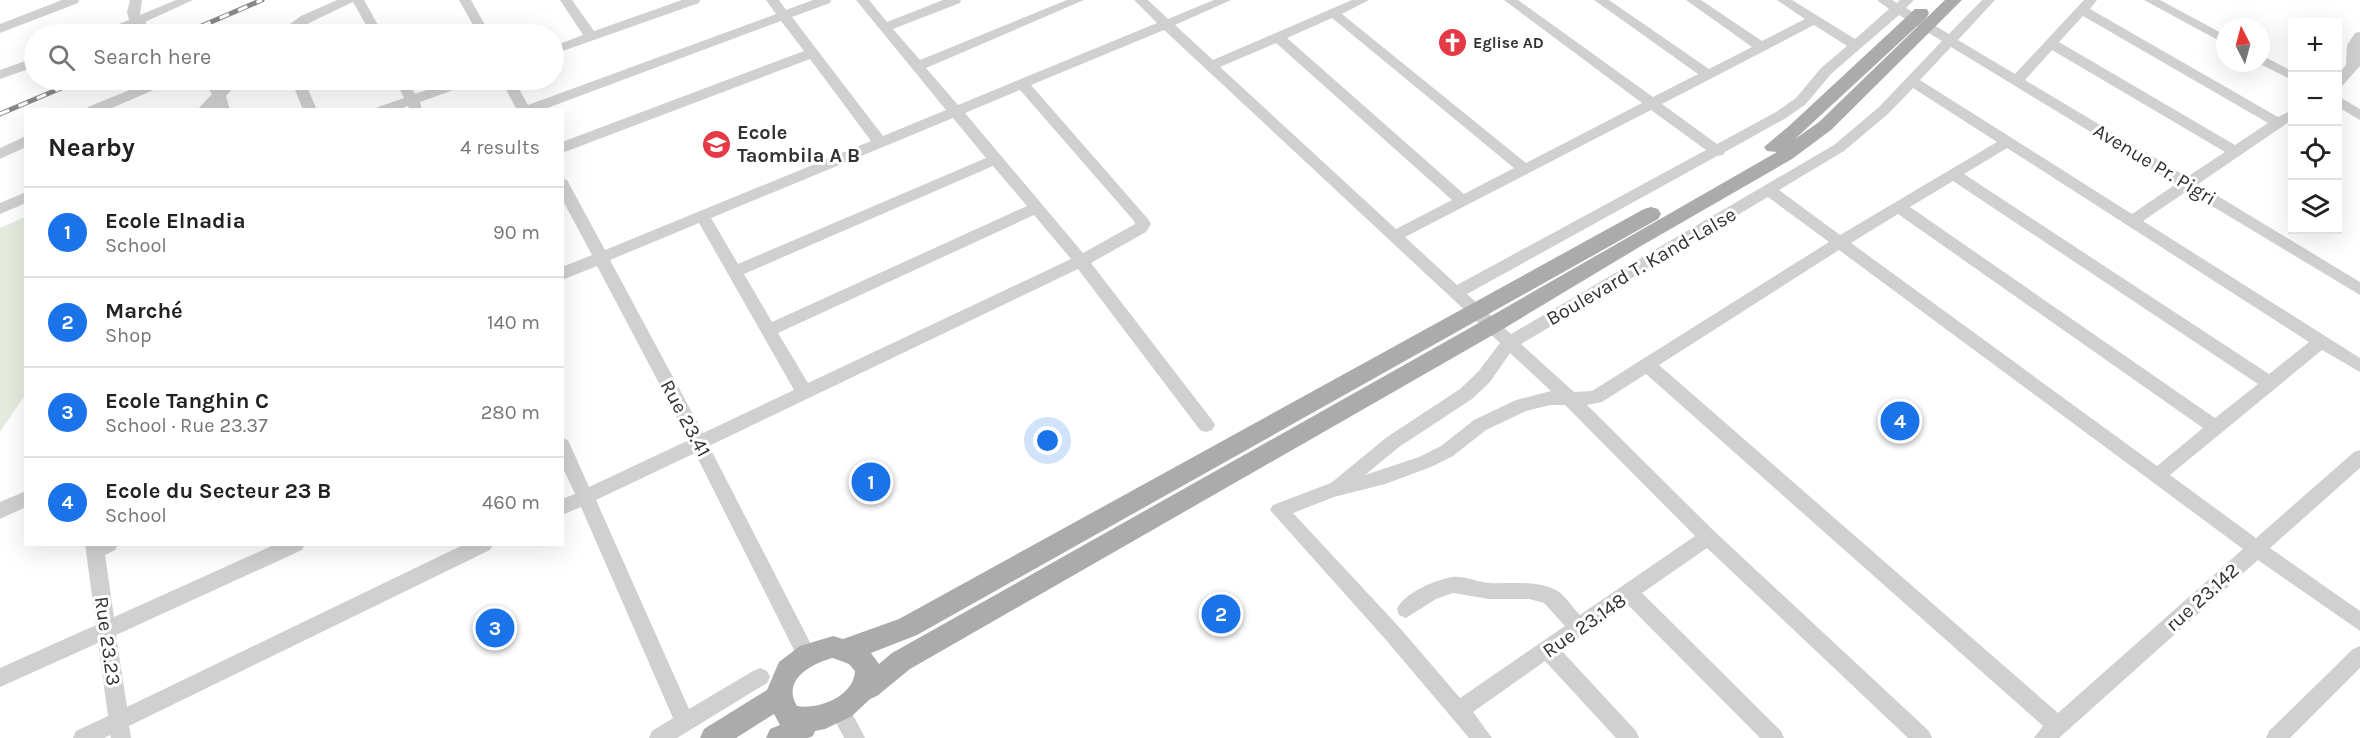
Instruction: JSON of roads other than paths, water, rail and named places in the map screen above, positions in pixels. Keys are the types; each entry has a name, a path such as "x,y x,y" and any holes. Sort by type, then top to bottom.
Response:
{"main road":[{"path":"846,649 908,627 1483,318 1634,241 1786,155 1825,126 1912,14 1934,0"},
{"path":"1912,14 1954,0"},
{"path":"868,688 901,661 1483,318"},
{"path":"779,738 804,727 831,726 850,729 868,688 868,675 864,664 856,655 846,649 819,648 806,654 787,672 780,696 783,709 791,719 804,727"},
{"path":"713,738 780,696"}],"street":[{"path":"0,29 73,0"},
{"path":"136,0 132,10 138,24"},
{"path":"130,24 187,0"},
{"path":"298,24 348,0"},
{"path":"358,0 371,24"},
{"path":"465,0 478,24"},
{"path":"566,0 591,37"},
{"path":"564,46 694,0"},
{"path":"772,0 880,142"},
{"path":"530,108 825,0"},
{"path":"862,0 1081,261 1206,425"},
{"path":"885,27 956,0"},
{"path":"918,66 1078,0"},
{"path":"1140,0 1569,398 1708,537 1922,738"},
{"path":"564,273 1225,0"},
{"path":"1211,66 1363,0"},
{"path":"1510,0 1718,152"},
{"path":"1600,0 1707,74"},
{"path":"1692,0 1761,47"},
{"path":"1783,0 1856,46"},
{"name":"Avenue Pr. Pigri","path":"1883,0 1912,14 1949,40 2360,289"},
{"name":"Boulevard T. Kand-Lalse","path":"1333,490 1393,442 1466,394 1484,378 1509,343 1839,148 1874,120 1989,0"},
{"path":"2150,0 2216,35"},
{"path":"2017,80 2087,5 2279,123"},
{"path":"1333,13 1524,169"},
{"path":"1456,293 1781,116 1801,101 1826,71 1856,46 1912,14"},
{"path":"1395,236 1814,20"},
{"path":"2342,77 2353,66 2354,45 2360,36"},
{"path":"1278,37 1462,201"},
{"path":"2052,44 2235,152"},
{"path":"564,147 812,53"},
{"path":"2270,64 2288,74"},
{"path":"0,75 24,66"},
{"path":"1912,81 2360,366"},
{"path":"564,507 1081,261 1140,228 1142,222 1021,83"},
{"path":"98,108 141,90"},
{"path":"216,90 222,108"},
{"path":"206,108 223,90"},
{"path":"302,90 309,108"},
{"path":"406,90 414,104"},
{"path":"393,108 414,104 446,90"},
{"path":"514,90 524,108"},
{"path":"2342,104 2360,115"},
{"path":"2132,221 2288,117"},
{"path":"0,154 24,142"},
{"path":"1482,738 1347,583 1279,510 1333,490 1385,477 1425,462 1448,451 1486,422 1522,405 1550,398 1596,397 1840,242 2007,142"},
{"path":"736,271 996,159"},
{"path":"1954,174 2268,382"},
{"name":"Rue 23.41","path":"564,188 700,442 806,654"},
{"path":"1770,190 2360,622"},
{"path":"0,209 24,197"},
{"path":"1899,207 2214,427"},
{"path":"769,330 1037,208"},
{"path":"702,216 805,393"},
{"path":"2158,475 2268,382 2321,341"},
{"path":"1647,365 2051,732"},
{"path":"564,448 685,722"},
{"name":"rue 23.142","path":"2051,732 2360,457"},
{"path":"0,511 24,499"},
{"name":"Rue 23.148","path":"1459,710 1708,537"},
{"path":"0,678 292,546"},
{"path":"83,738 120,729 476,546"},
{"name":"Rue 23.23","path":"99,547 106,631 120,729"},
{"path":"1406,609 1430,593 1453,585 1489,591 1529,591 1550,596 1579,628"},
{"path":"1629,593 1774,738"},
{"path":"1548,650 1629,738"},
{"path":"2276,738 2360,655"},
{"path":"659,738 760,677"}],"railway":[{"path":"206,24 262,0"},
{"path":"0,114 56,90"}],"place":[{"name":"Eglise AD","path":"1452,42"},
{"name":"Ecole Taombila A B","path":"716,144"},
{"name":"Ecole du Secteur 23 B","path":"1900,421"},
{"name":"Ecole Elnadia","path":"871,482"},
{"name":"Marché","path":"1221,614"},
{"name":"Ecole Tanghin C","path":"495,628"}]}
